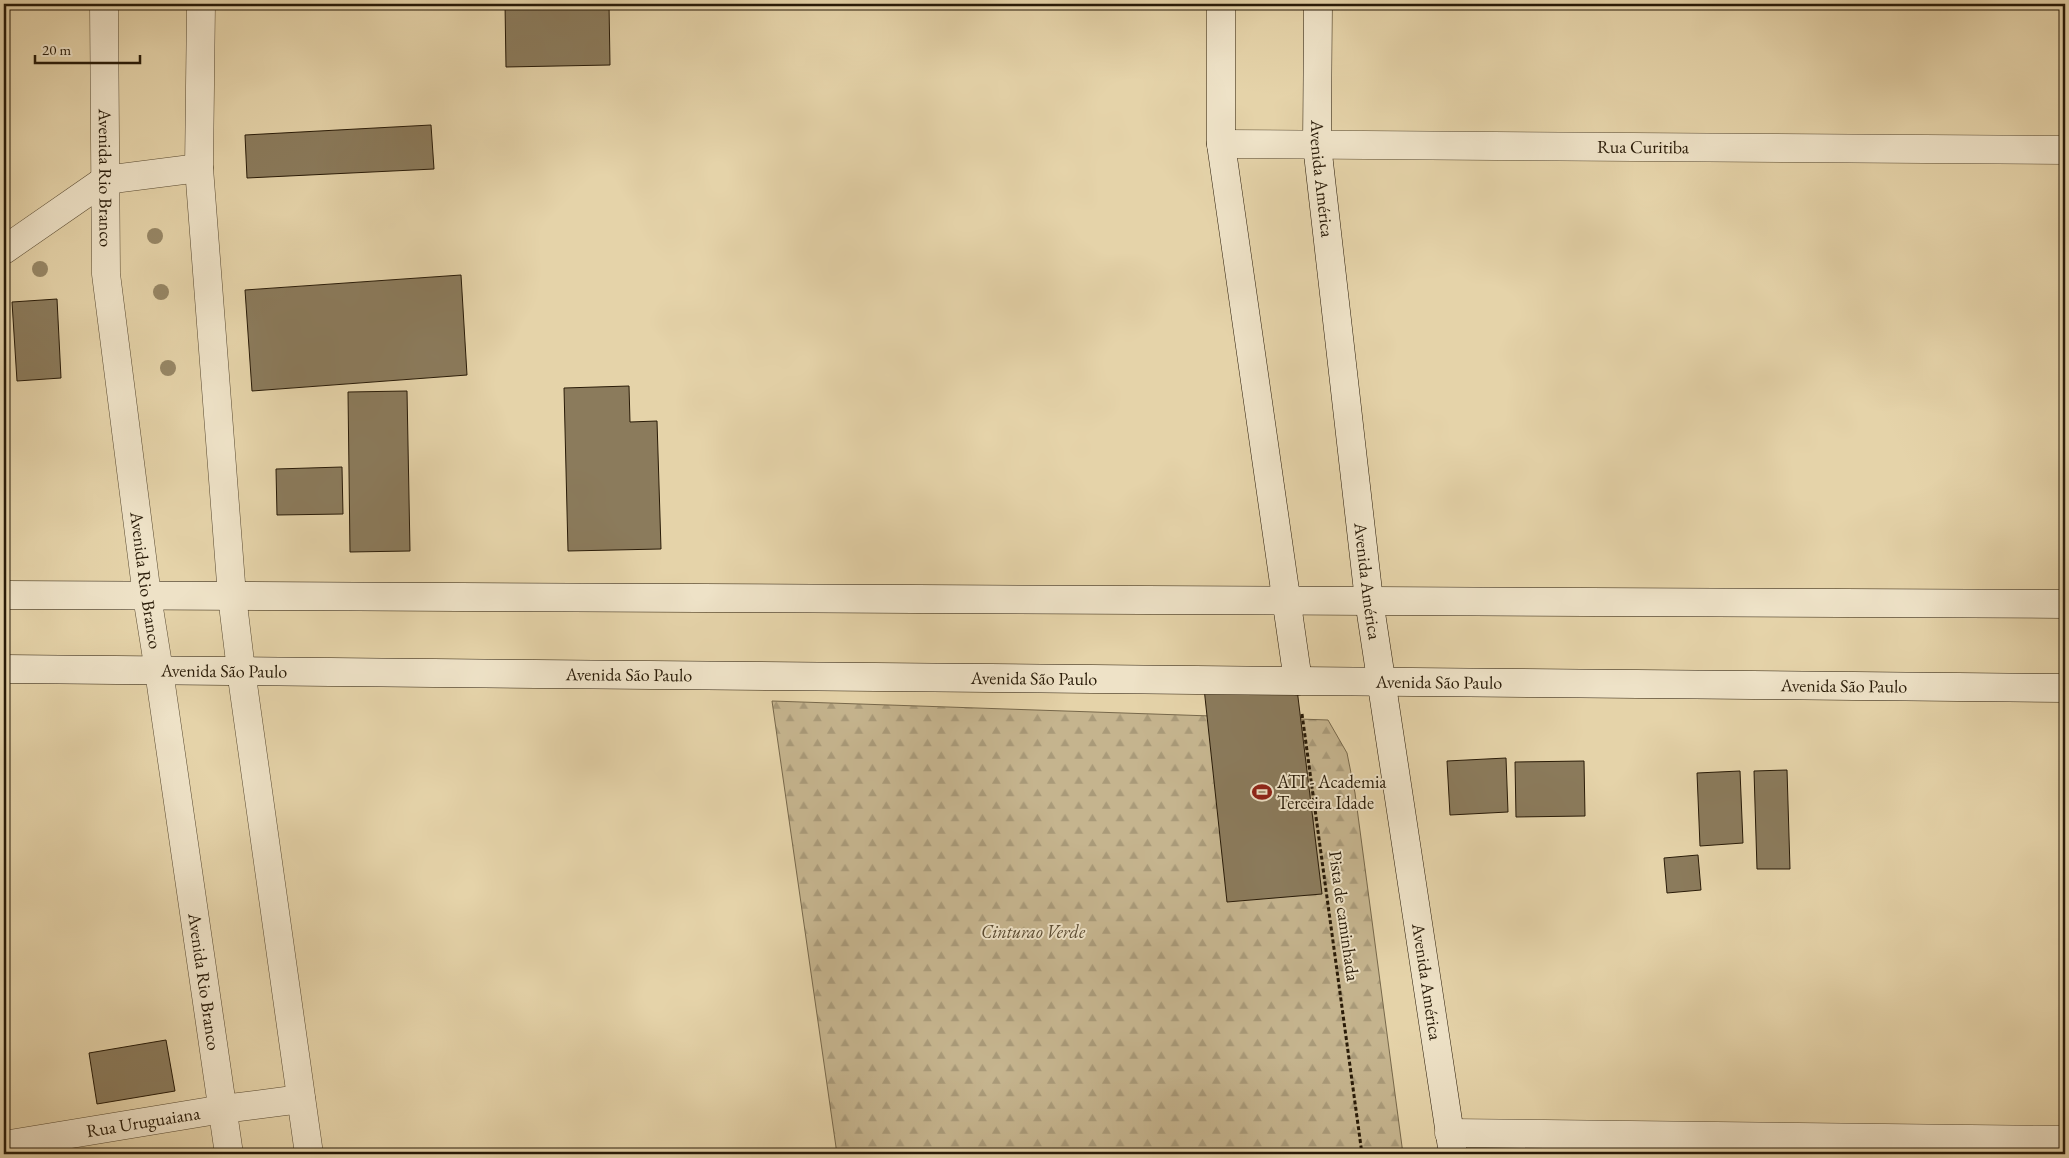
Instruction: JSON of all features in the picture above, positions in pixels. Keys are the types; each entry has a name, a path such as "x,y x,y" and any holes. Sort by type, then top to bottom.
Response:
{"main road":[{"name":"Avenida Rio Branco","path":"104,4 106,274 147,596 229,1154"},
{"path":"201,4 199,168 232,596 309,1154"},
{"path":"1221,4 1221,144 1298,681"},
{"name":"Avenida América","path":"1318,4 1317,145 1369,600 1451,1144"},
{"name":"Rua Curitiba","path":"1221,144 2065,150"},
{"path":"4,250 105,180 199,168"},
{"path":"4,596 2065,604"},
{"name":"Avenida São Paulo","path":"4,669 2065,688"},
{"name":"Rua Uruguaiana","path":"4,1145 223,1109 301,1099"},
{"path":"1451,1144 2065,1140"}],"path":[{"name":"Pista de caminhada","path":"1298,681 1362,1154"},
{"path":"166,1154 202,1149"}],"green space":[{"name":"Cinturao Verde","path":"772,701 1328,720 1347,753 1355,793 1403,1154 837,1154"}],"building":[{"path":"505,4 609,4 610,65 506,67"},
{"path":"431,125 434,169 247,178 245,135"},
{"path":"461,275 467,375 252,391 245,290"},
{"path":"57,299 61,378 17,381 12,302"},
{"path":"629,386 630,422 657,421 661,549 568,551 564,388"},
{"path":"407,391 410,551 350,552 348,392"},
{"path":"342,467 343,514 277,515 276,469"},
{"name":"ATI - Academia Terceira Idade","path":"1204,688 1297,689 1322,894 1227,902"},
{"path":"1506,758 1508,812 1450,815 1447,761"},
{"path":"1584,761 1585,816 1516,817 1515,762"},
{"path":"1787,770 1790,869 1757,869 1754,771"},
{"path":"1740,771 1743,843 1700,846 1697,773"},
{"path":"1698,855 1701,890 1667,893 1664,858"},
{"path":"166,1040 175,1091 97,1104 89,1053"}],"place":[{"name":"ATI - Academia Terceira Idade","path":"1262,792"}]}
